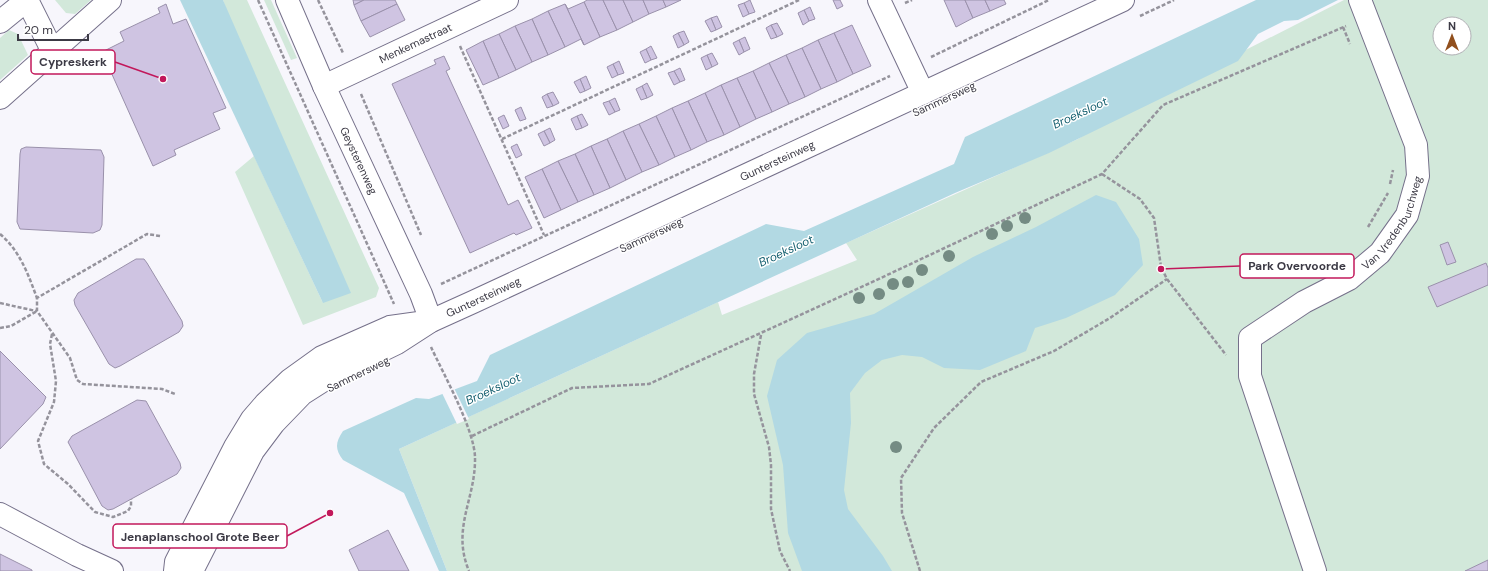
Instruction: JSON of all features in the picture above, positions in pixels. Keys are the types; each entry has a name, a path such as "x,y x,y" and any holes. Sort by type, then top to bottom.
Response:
{"street":[{"path":"0,22 27,0 53,52"},
{"path":"0,98 110,0"},
{"name":"Geysterenweg","path":"287,0 324,86 421,294 431,322"},
{"name":"Menkemastraat","path":"324,86 507,0"},
{"path":"879,0 923,93"},
{"name":"Guntersteinweg","path":"192,571 253,451 274,423 302,394 335,373 397,343 431,322 1123,0"},
{"name":"Van Vredenburchweg","path":"1315,571 1250,376 1250,338 1304,302 1349,279 1380,253 1407,215 1418,176 1416,145 1364,10"},
{"name":"Guntersteinweg","path":"175,571 176,562 235,447 252,419 265,404 290,380 322,357 390,326 431,322"},
{"path":"0,514 77,555 112,571"}],"path":[{"path":"258,0 394,305"},
{"path":"318,0 352,73 423,240"},
{"path":"502,139 800,0"},
{"path":"1139,17 1174,0"},
{"path":"472,436 572,388 650,384 761,335 1102,174 1163,105 1343,27 1364,10"},
{"path":"451,26 544,235"},
{"path":"1102,174 1140,199 1154,218 1161,267 1167,279 1229,359"},
{"path":"0,234 8,241 25,265 37,298 37,311 70,358 77,380 84,384 162,389 175,394"},
{"path":"37,298 148,234 160,236"},
{"path":"438,276 442,283"},
{"path":"920,571 902,513 901,478 934,428 981,382 1054,351 1110,318 1167,279"},
{"path":"0,303 37,311"},
{"path":"0,328 11,326 37,311"},
{"path":"52,334 50,344 56,381 54,402 38,441 44,464 68,484 95,512 113,517 128,511 131,506 131,499"},
{"path":"761,335 754,374 754,394 768,447 771,465 771,509 780,551 790,571"},
{"path":"425,349 437,343"},
{"path":"430,346 472,436 475,457 473,479 462,528 461,543 464,560 469,571"}],"green space":[{"path":"55,0 91,0 75,14 66,13"},
{"path":"223,0 247,0 379,288 376,297 303,325 235,172 254,156 323,303"},
{"path":"264,0 271,0 297,58 291,60"},
{"path":"1344,0 1488,0 1488,571 447,571 399,449 718,302 722,315 857,260 846,243 1078,139 1110,119"},
{"path":"9,30 18,34 28,55 0,80 0,38"}],"water":[{"path":"180,0 223,0 351,293 323,303"},
{"name":"Broeksloot","path":"1256,0 1338,0 1298,20 1284,21 1258,34 1238,61 1049,153 955,193 399,449 447,571 439,571 404,493 343,460 338,453 337,443 343,431 416,398 429,399 477,381 490,355 766,224 804,231 954,164 965,137"},
{"path":"1096,195 1116,202 1139,239 1143,265 1115,295 1066,318 1035,328 1026,351 980,370 944,368 922,357 902,355 882,360 865,373 850,393 851,423 844,490 848,509 883,556 892,571 802,571 788,533 783,465 767,396 777,360 807,333 874,314 973,257 1036,227"}],"pier":[{"path":"454,388 469,419 457,424 442,393"}],"building":[{"path":"353,0 364,0 354,5"},
{"path":"364,0 395,0 397,4 361,21 354,5"},
{"path":"587,0 603,0 617,30 600,37 584,2"},
{"path":"603,0 623,0 633,22 617,30"},
{"path":"623,0 643,0 649,14 633,22"},
{"path":"643,0 663,0 666,7 649,14"},
{"path":"663,0 681,0 666,7"},
{"path":"750,0 755,12 749,14 744,3"},
{"path":"833,0 840,0 843,6 837,9"},
{"path":"944,0 965,0 973,18 956,27"},
{"path":"965,0 985,0 990,11 973,18"},
{"path":"985,0 1004,0 1006,4 990,11"},
{"path":"584,2 600,37 584,45 565,4 568,9"},
{"path":"744,3 749,14 743,17 738,5"},
{"path":"166,4 173,24 186,19 226,108 213,113 220,129 174,150 176,155 153,166 102,52 124,41 120,32 160,13 158,8"},
{"path":"397,4 405,20 370,37 361,21"},
{"path":"565,4 584,45 581,39 565,47 548,11"},
{"path":"810,7 815,19 809,21 804,10"},
{"path":"804,10 809,21 803,25 798,13"},
{"path":"548,11 565,47 548,55 532,19"},
{"path":"717,16 722,27 716,30 711,18"},
{"path":"711,18 716,30 711,32 705,21"},
{"path":"532,19 548,55 532,62 515,26"},
{"path":"777,23 783,34 777,37 771,25"},
{"path":"771,25 777,37 771,39 766,28"},
{"path":"852,25 871,66 853,74 834,33"},
{"path":"515,26 532,62 516,70 499,34"},
{"path":"684,31 689,42 684,45 678,33"},
{"path":"678,33 684,45 678,48 673,36"},
{"path":"834,33 853,74 837,82 818,40"},
{"path":"499,34 516,70 499,78 483,41"},
{"path":"745,37 750,49 744,52 739,40"},
{"path":"739,40 744,52 739,55 733,43"},
{"path":"818,40 837,82 821,89 802,48"},
{"path":"483,41 499,78 483,85 466,50"},
{"path":"651,46 657,58 651,60 646,49"},
{"path":"802,48 821,89 805,97 786,55"},
{"path":"646,49 651,60 645,63 640,52"},
{"path":"712,53 718,64 712,67 707,55"},
{"path":"707,55 712,67 706,70 701,58"},
{"path":"786,55 805,97 789,104 769,63"},
{"path":"444,56 450,69 446,71 508,205 518,200 532,228 516,235 514,233 470,253 392,84 436,64 434,60"},
{"path":"619,61 624,73 618,75 613,64"},
{"path":"769,63 789,104 772,112 753,71"},
{"path":"613,64 618,75 612,78 607,67"},
{"path":"680,68 685,80 680,82 674,71"},
{"path":"674,71 680,82 674,85 668,73"},
{"path":"753,71 772,112 756,119 737,78"},
{"path":"586,76 591,88 585,91 580,79"},
{"path":"737,78 756,119 740,127 721,85"},
{"path":"580,79 585,91 580,93 574,82"},
{"path":"647,83 653,95 647,98 642,86"},
{"path":"721,85 740,127 724,135 705,93"},
{"path":"642,86 647,98 641,100 636,89"},
{"path":"553,92 559,103 553,106 547,94"},
{"path":"705,93 724,135 707,142 688,101"},
{"path":"547,94 553,106 547,108 542,97"},
{"path":"615,98 620,110 615,112 609,101"},
{"path":"609,101 615,112 609,115 603,103"},
{"path":"688,101 707,142 691,150 672,108"},
{"path":"521,107 526,119 520,121 515,110"},
{"path":"672,108 691,150 675,157 656,116"},
{"path":"582,114 588,125 582,128 577,116"},
{"path":"504,115 509,126 503,129 498,118"},
{"path":"577,116 582,128 576,130 571,119"},
{"path":"656,116 675,157 659,165 639,124"},
{"path":"639,124 659,165 642,172 623,131"},
{"path":"550,128 555,140 550,143 544,131"},
{"path":"544,131 550,143 544,146 538,134"},
{"path":"623,131 642,172 626,180 607,139"},
{"path":"607,139 626,180 610,188 591,146"},
{"path":"517,144 522,155 516,158 511,147"},
{"path":"591,146 610,188 594,195 575,154"},
{"path":"26,147 101,150 104,157 102,225 100,230 93,233 20,229 17,222 20,154 21,149"},
{"path":"575,154 594,195 578,202 558,161"},
{"path":"558,161 578,202 561,210 542,169"},
{"path":"542,169 561,210 544,218 525,177"},
{"path":"1448,242 1456,262 1447,265 1440,245"},
{"path":"136,259 144,259 147,263 182,321 183,326 179,332 115,368 109,364 75,305 74,300 78,293"},
{"path":"1486,263 1488,268 1488,285 1437,307 1428,287"},
{"path":"0,351 46,397 43,404 0,449"},
{"path":"137,400 146,401 180,463 181,468 177,474 113,509 108,510 102,506 68,442 72,436"},
{"path":"388,530 409,571 359,571 349,550"},
{"path":"0,554 32,570 32,571 0,571"},
{"path":"1488,560 1488,571 1465,571"}],"place":[{"name":"Cypreskerk","path":"163,79"},
{"name":"Park Overvoorde","path":"1161,269"},
{"name":"Jenaplanschool Grote Beer","path":"330,513"}]}
